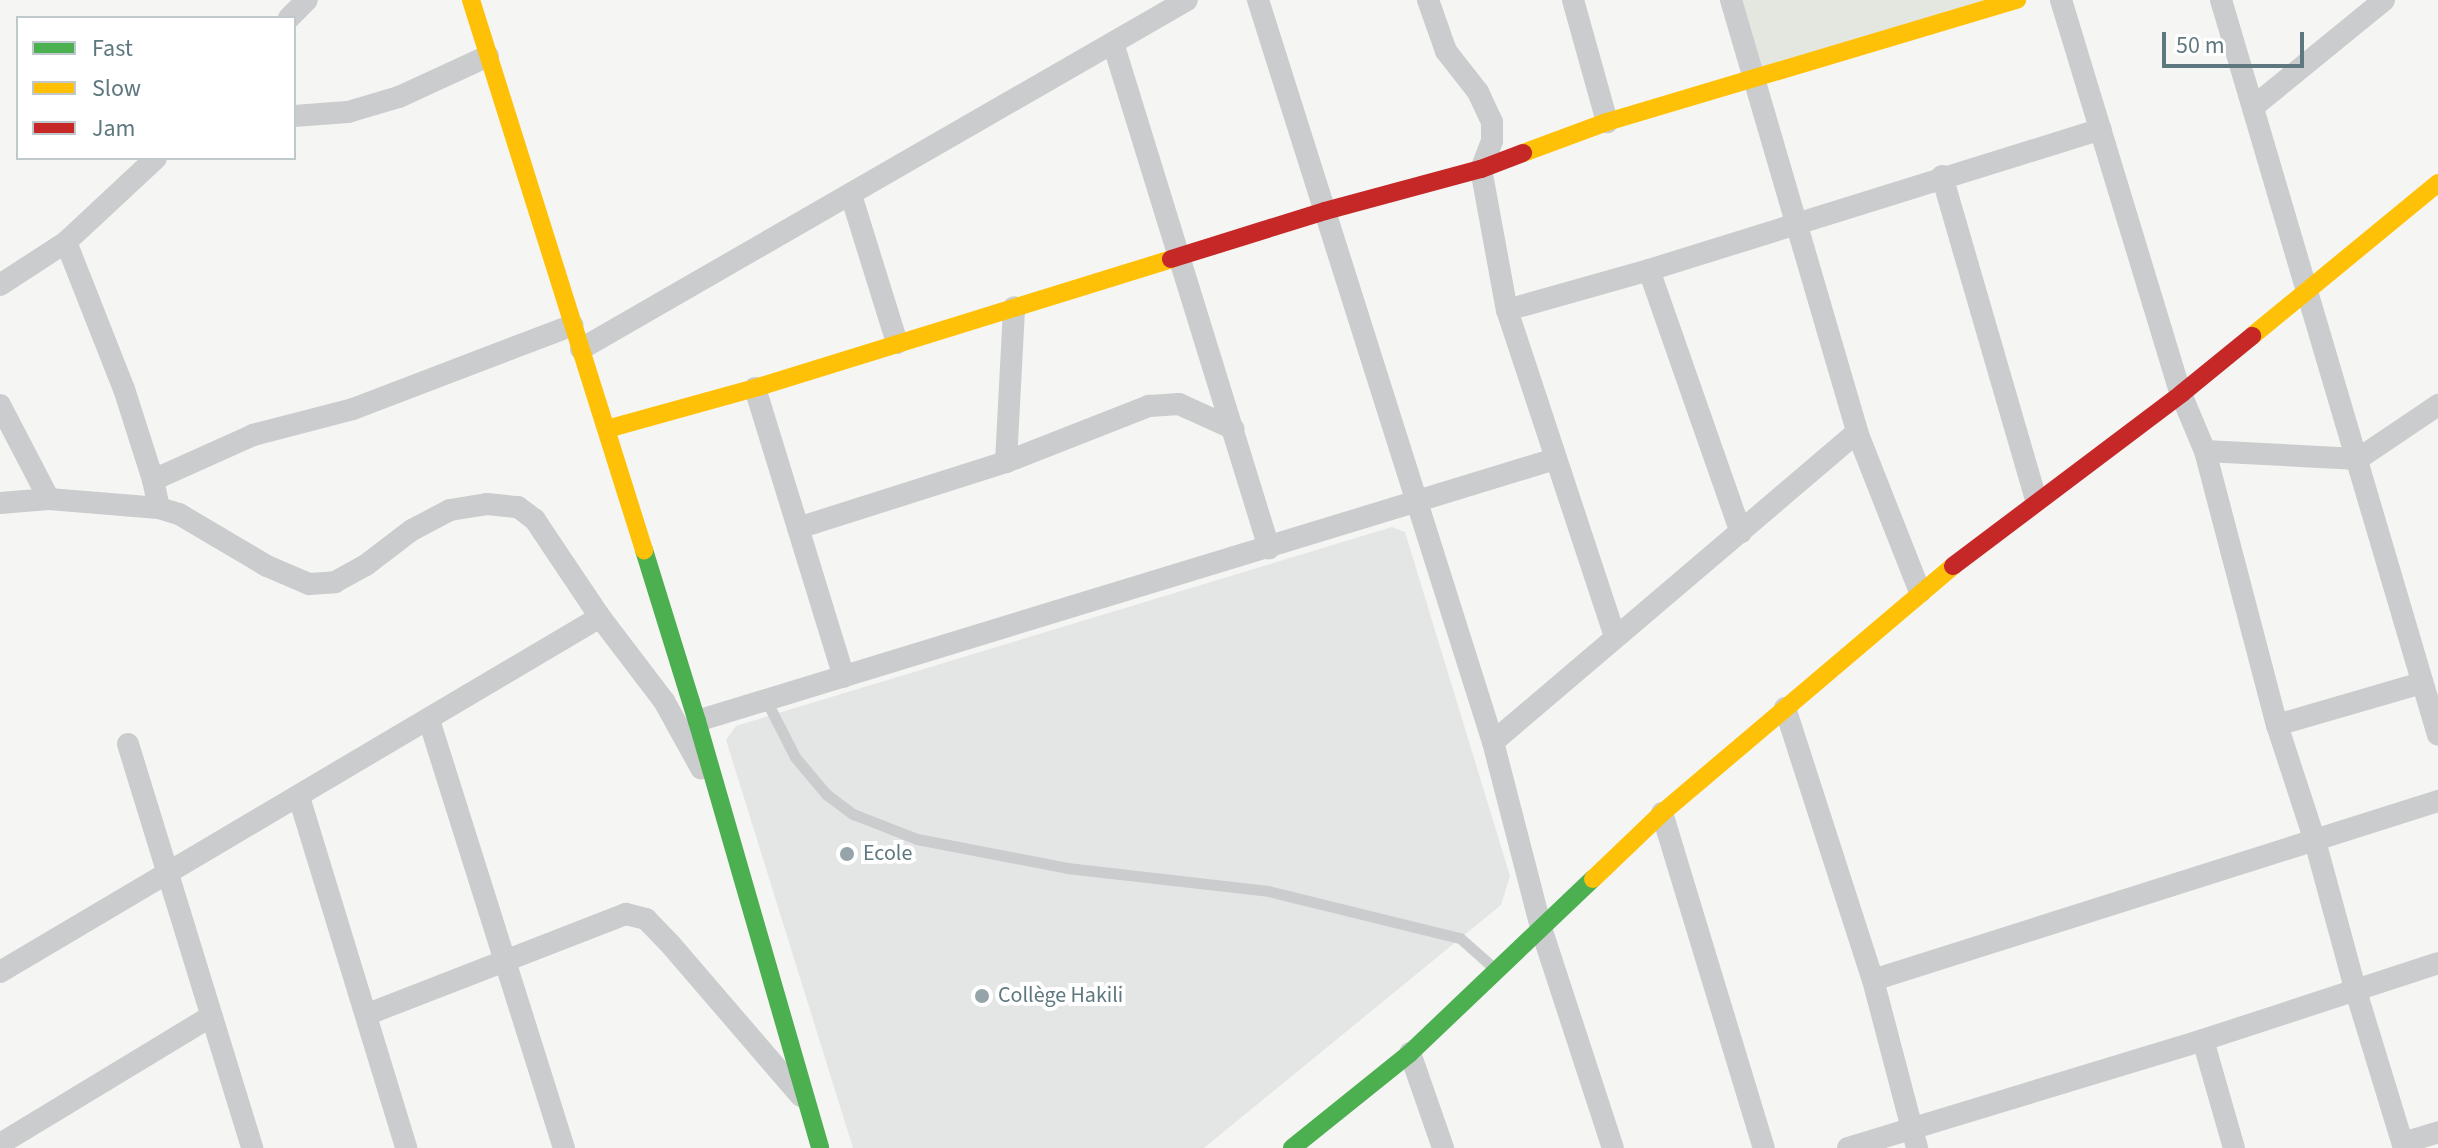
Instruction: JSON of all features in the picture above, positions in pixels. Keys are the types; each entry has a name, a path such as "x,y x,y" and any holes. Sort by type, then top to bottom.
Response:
{"street":[{"path":"291,16 307,0"},
{"path":"471,0 697,721 820,1148"},
{"path":"581,349 1187,0"},
{"path":"1258,0 1493,742 1541,928 1613,1148"},
{"path":"1428,0 1446,51 1478,92 1492,122 1492,141 1481,169 1507,310 1615,637"},
{"path":"1573,0 1607,122"},
{"path":"1731,0 1857,432 1920,592"},
{"path":"607,429 755,388 1325,211 1481,169 1607,122 1755,81 2017,0"},
{"path":"2061,0 2181,394 2205,451 2277,725 2315,841 2355,988 2404,1146 2438,1132"},
{"path":"2221,0 2309,288 2438,735"},
{"path":"2253,107 2380,2"},
{"path":"1113,43 1182,255 1269,548"},
{"path":"296,116 348,112 373,105 488,56"},
{"path":"1507,310 1649,270 1942,176 2101,129"},
{"path":"0,285 66,242 154,160"},
{"path":"1942,176 2036,500"},
{"path":"1292,1148 1410,1053 1662,813 1920,592 2036,500 2181,394 2438,183"},
{"path":"851,195 897,343"},
{"path":"66,242 124,389 159,508"},
{"path":"1649,270 1741,532"},
{"path":"1006,462 1014,307"},
{"path":"153,480 253,435 353,409 573,325"},
{"path":"755,388 844,677"},
{"path":"798,528 1006,462 1149,406 1167,403 1189,407 1234,429"},
{"path":"0,405 49,499"},
{"path":"2205,451 2358,459 2438,405"},
{"path":"1493,742 1857,432"},
{"path":"697,721 1555,459"},
{"path":"0,503 49,499 159,508 203,526 267,566 309,584 335,582 366,565 412,530 450,510 487,504 518,507 535,520 600,617 664,701 720,804"},
{"path":"0,972 600,617"},
{"path":"2277,725 2422,683"},
{"path":"1785,708 1873,980 1914,1139"},
{"path":"429,720 564,1148"},
{"path":"128,744 252,1148"},
{"path":"299,797 368,1014 406,1148"},
{"path":"1873,980 2438,801"},
{"path":"1662,813 1764,1148"},
{"path":"368,1014 626,914 646,919 805,1100"},
{"path":"1848,1148 1914,1139 2355,988 2438,963"},
{"path":"0,1144 211,1016"},
{"path":"2203,1040 2234,1148"},
{"path":"1410,1053 1443,1148"}],"lane":[{"path":"766,700 795,757 826,794 853,814 917,839 1067,868 1268,891 1460,938 1496,970"}],"shaded area":[{"path":"1741,0 1997,0 1762,69"},
{"path":"1392,527 1405,532 1510,876 1501,905 1204,1148 853,1148 726,740 736,726"}],"traffic: fast":[{"path":"644,550 697,721 820,1148"},
{"path":"1292,1148 1410,1053 1593,879"}],"traffic: slow":[{"path":"471,0 644,550"},
{"path":"1523,153 1607,122 2017,0"},
{"path":"2252,336 2438,183"},
{"path":"607,429 755,388 1171,259"},
{"path":"1593,879 1662,813 1953,566"}],"traffic: jam":[{"path":"1171,259 1325,211 1481,169 1523,153"},
{"path":"1953,566 2181,394 2252,336"}],"place":[{"name":"Ecole","path":"847,854"},
{"name":"Collège Hakili","path":"982,996"}]}
